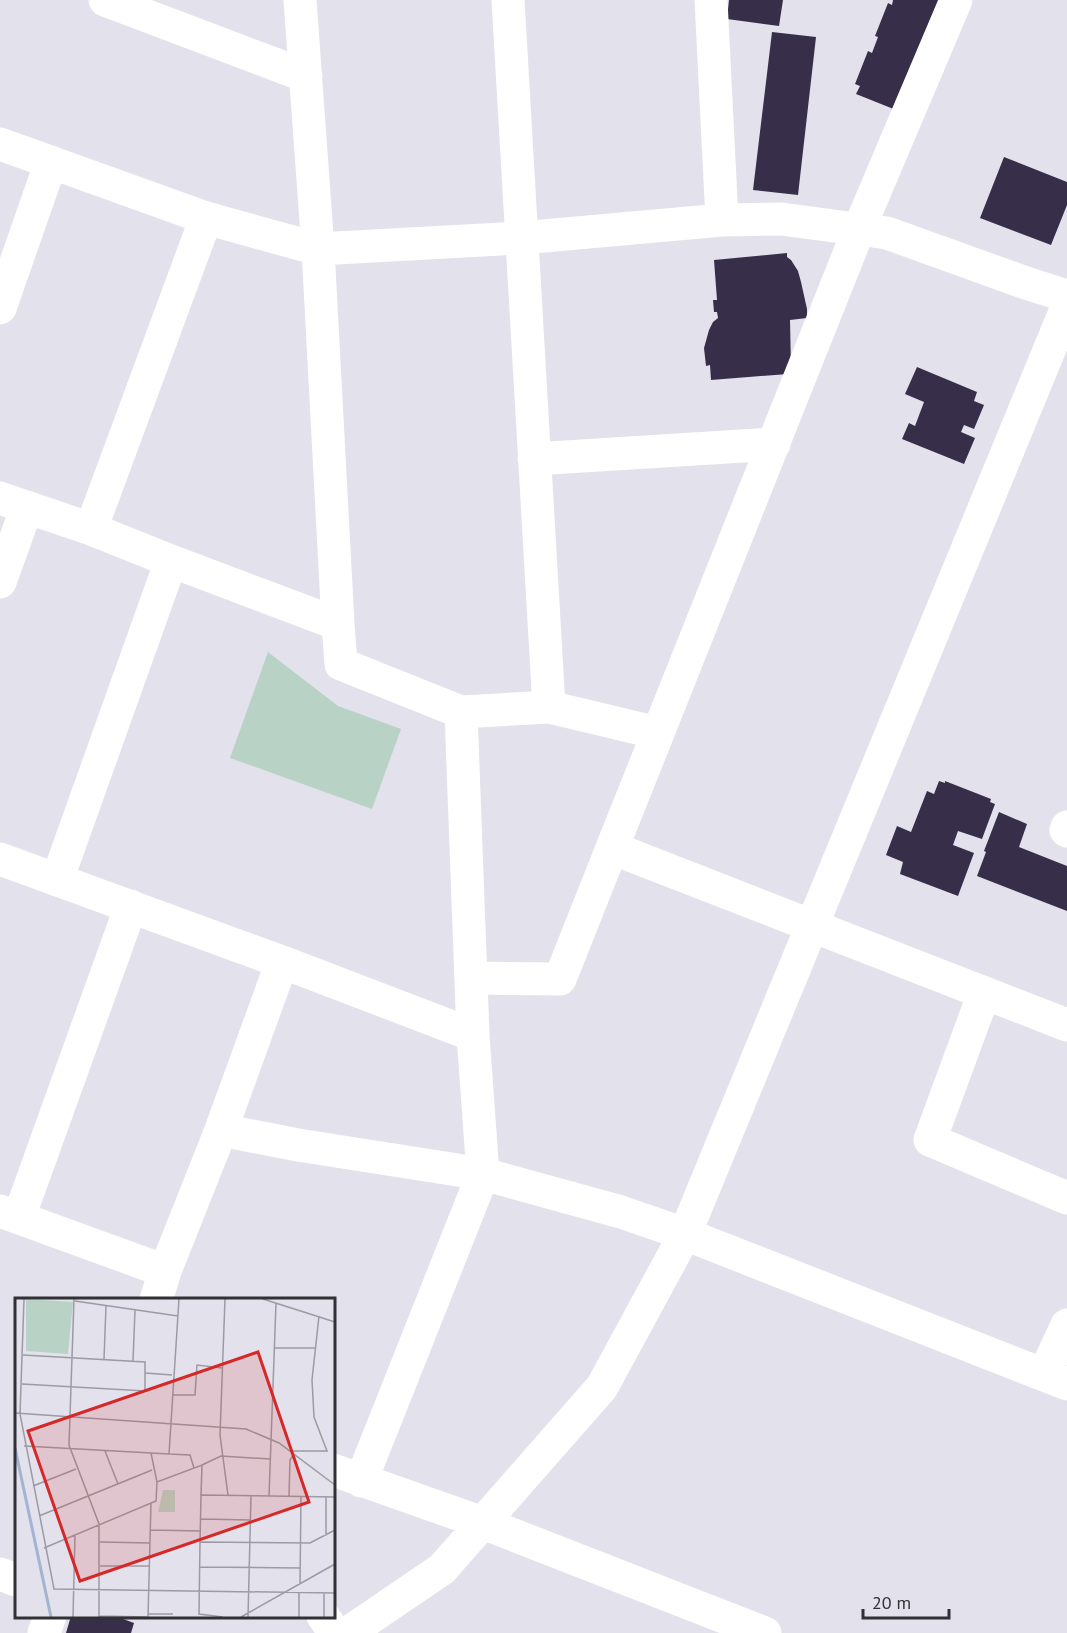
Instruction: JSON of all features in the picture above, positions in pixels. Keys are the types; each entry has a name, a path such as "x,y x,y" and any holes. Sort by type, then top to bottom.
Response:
{"street":[{"path":"105,0 306,76"},
{"path":"300,0 318,249 341,664 461,712 549,706 658,733"},
{"path":"508,0 549,706"},
{"path":"711,0 722,220"},
{"path":"471,978 560,980 859,229 956,0"},
{"path":"0,144 206,218 318,249 521,238 722,220 781,219 887,233 1067,296"},
{"path":"0,308 51,162"},
{"path":"91,529 206,218"},
{"path":"362,1628 442,1569 602,1387 685,1234 1067,307"},
{"path":"534,459 774,444"},
{"path":"0,582 13,502 91,529 338,624"},
{"path":"57,880 171,561"},
{"path":"461,712 473,1035 483,1174 347,1475 483,1522 765,1633"},
{"path":"612,848 1067,1025"},
{"path":"0,859 282,962 473,1035"},
{"path":"131,906 10,1214 160,1286 221,1130 282,962"},
{"path":"984,993 930,1140 1067,1198"},
{"path":"221,1130 298,1145 483,1174 621,1212 685,1234 1056,1379 1067,1324"},
{"path":"0,1574 15,1580"},
{"path":"44,1633 50,1618"},
{"path":"324,1618 335,1633"}],"green space":[{"path":"268,652 338,706 401,729 372,809 230,758"}],"building":[{"path":"729,0 783,0 779,26 727,19"},
{"path":"893,0 939,0 896,110 856,94 860,86 855,84 868,51 872,53 878,37 875,36 888,3 892,5"},
{"path":"772,32 816,37 798,195 753,190"},
{"path":"1004,157 1067,182 1067,205 1051,245 980,218"},
{"path":"787,253 787,257 798,271 807,309 807,318 790,320 791,368 788,374 711,380 710,365 706,366 704,348 709,330 718,318 717,312 714,312 713,300 717,300 714,260"},
{"path":"917,367 977,392 974,401 984,405 974,429 964,425 961,432 975,438 964,464 902,439 909,423 915,426 924,402 905,394"},
{"path":"939,781 945,783 945,781 991,799 990,802 995,804 982,839 958,831 953,845 974,853 958,896 900,874 903,862 886,855 897,826 911,832 927,791 934,794"},
{"path":"999,812 1027,824 1019,847 1067,866 1067,911 977,876"},
{"path":"70,1618 120,1618 134,1623 131,1633 66,1633"}]}
